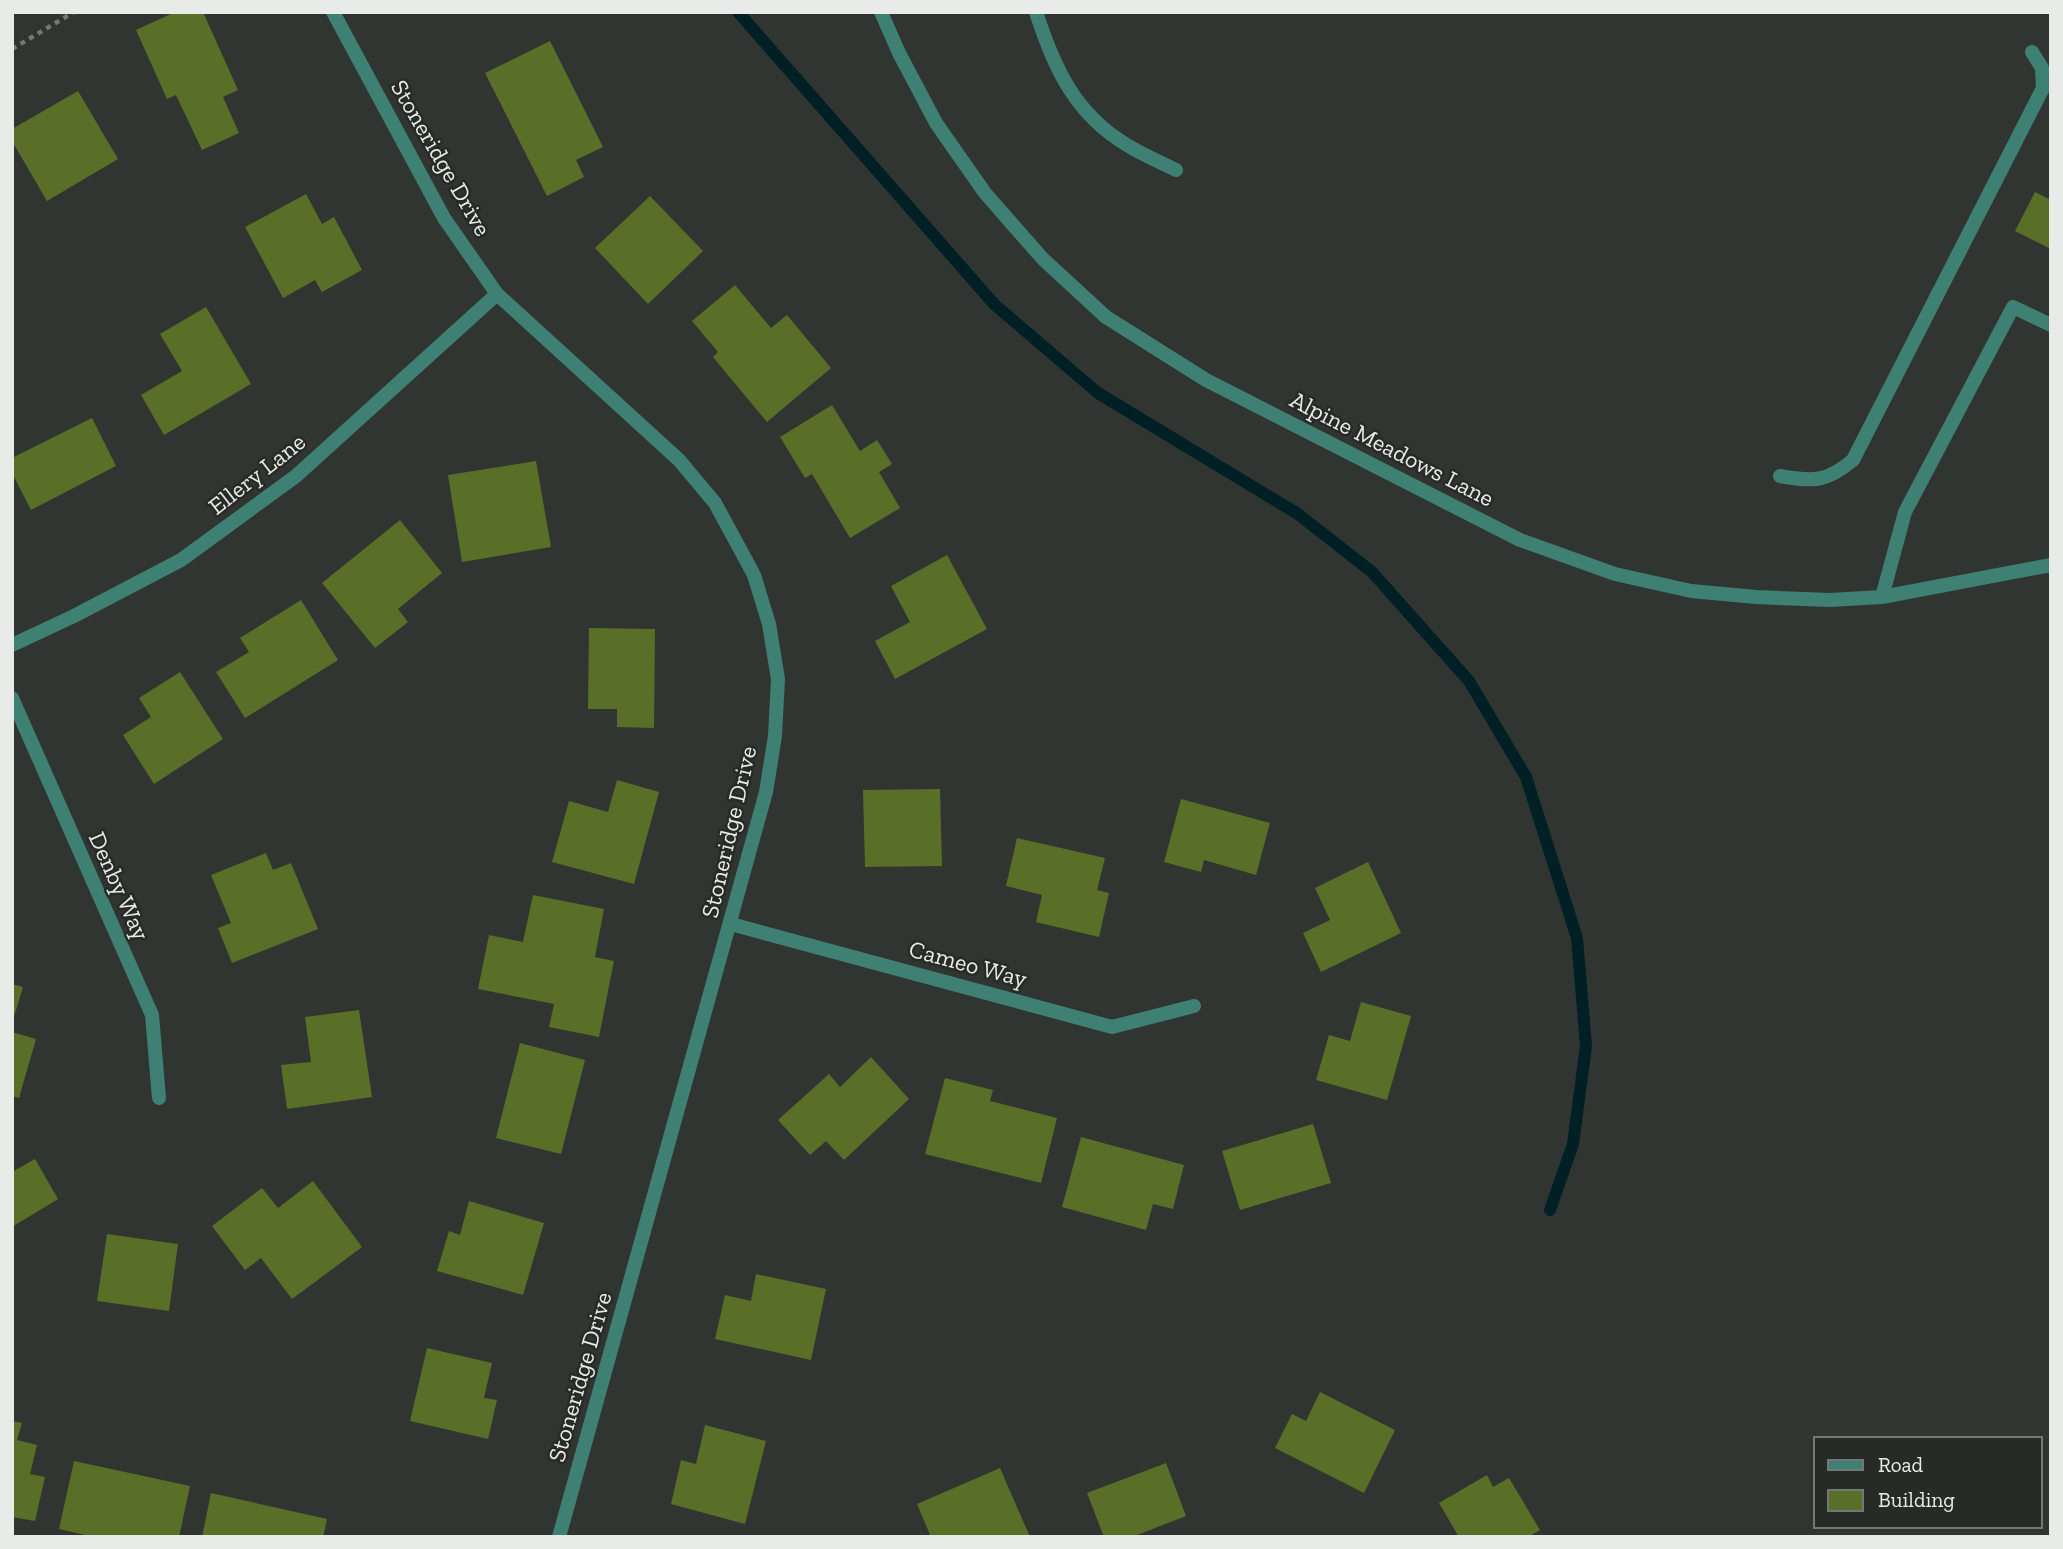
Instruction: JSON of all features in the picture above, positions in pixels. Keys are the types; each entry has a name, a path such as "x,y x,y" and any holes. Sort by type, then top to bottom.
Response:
{"street":[{"name":"Stoneridge Drive","path":"334,12 444,218 497,293 679,460 715,503 754,575 769,624 778,679 775,736 766,792 559,1537"},
{"name":"Alpine Meadows Lane","path":"881,12 936,123 993,202 1043,259 1106,317 1206,380 1520,540 1615,574 1691,591 1756,597 1830,600 1882,597 2051,565"},
{"path":"1036,12 1049,52 1065,84 1087,114 1126,145 1176,170"},
{"path":"1780,476 1809,481 1838,473 1853,460 2043,88 2042,68 2032,52"},
{"name":"Ellery Lane","path":"12,645 181,561 296,476 497,293"},
{"path":"1882,597 1905,512 2013,307 2051,325"},
{"name":"Denby Way","path":"12,698 152,1015 159,1098"},
{"name":"Cameo Way","path":"731,924 1112,1027 1194,1006"}],"path":[{"path":"12,49 74,12"}],"building":[{"path":"175,12 203,12 238,90 223,97 239,133 202,150 176,95 167,99 136,30"},
{"path":"550,41 603,147 576,160 584,177 547,196 485,73"},
{"path":"78,91 118,159 47,201 12,141 12,129"},
{"path":"2035,192 2051,200 2051,249 2015,231"},
{"path":"306,194 322,224 334,217 362,270 322,292 315,280 283,298 245,227"},
{"path":"650,196 703,251 648,304 595,248"},
{"path":"735,285 771,328 787,315 831,368 767,422 713,357 718,352 692,321"},
{"path":"206,307 251,384 164,435 141,395 182,371 160,334"},
{"path":"832,405 860,451 877,440 892,464 879,472 900,508 850,538 812,474 805,478 780,437"},
{"path":"92,418 116,466 31,510 12,473 12,458"},
{"path":"536,461 551,547 462,562 448,475"},
{"path":"400,520 442,573 398,609 408,622 375,648 322,583"},
{"path":"947,555 987,629 895,679 875,641 910,622 891,586"},
{"path":"301,600 338,660 245,718 216,672 249,652 240,638"},
{"path":"589,628 655,629 654,728 617,727 617,709 588,709"},
{"path":"180,672 223,739 154,784 123,735 151,717 139,698"},
{"path":"617,780 659,792 634,884 552,862 569,801 608,812"},
{"path":"940,789 942,866 865,867 863,790"},
{"path":"1181,799 1270,823 1256,875 1204,860 1201,872 1164,862"},
{"path":"1017,838 1105,858 1097,890 1109,893 1099,937 1036,922 1042,895 1006,886"},
{"path":"266,853 273,870 291,863 318,929 232,963 218,928 231,923 211,875"},
{"path":"1368,862 1401,933 1321,972 1303,933 1330,920 1315,888"},
{"path":"533,895 604,909 595,957 614,961 599,1037 549,1027 554,1004 478,989 489,935 523,942"},
{"path":"12,984 23,987 13,1020 12,1020"},
{"path":"1361,1002 1411,1016 1387,1100 1316,1080 1329,1035 1350,1041"},
{"path":"359,1010 372,1097 287,1109 281,1065 311,1062 305,1017"},
{"path":"12,1032 36,1039 19,1098 12,1096"},
{"path":"520,1043 585,1060 561,1154 496,1138"},
{"path":"871,1057 909,1099 844,1160 826,1141 810,1155 778,1120 829,1074 840,1087"},
{"path":"945,1078 993,1090 990,1101 1057,1118 1041,1183 925,1154"},
{"path":"1313,1124 1331,1183 1240,1210 1222,1151"},
{"path":"1081,1137 1184,1165 1173,1209 1153,1204 1146,1230 1062,1207"},
{"path":"35,1159 58,1199 12,1227 12,1172"},
{"path":"313,1181 362,1247 292,1299 261,1258 245,1270 212,1226 262,1188 278,1208"},
{"path":"469,1201 544,1223 523,1295 437,1271 449,1231 460,1235"},
{"path":"107,1234 178,1244 169,1311 97,1301"},
{"path":"756,1274 826,1289 811,1360 715,1339 725,1295 751,1301"},
{"path":"427,1348 492,1363 484,1398 497,1400 488,1439 410,1421"},
{"path":"1320,1392 1395,1430 1364,1493 1275,1448 1292,1414 1306,1421"},
{"path":"12,1421 22,1423 17,1440 37,1445 30,1474 45,1477 35,1521 12,1517"},
{"path":"705,1425 766,1441 745,1524 671,1504 681,1460 696,1464"},
{"path":"74,1461 190,1486 179,1537 94,1537 59,1529"},
{"path":"1166,1463 1186,1516 1132,1537 1104,1537 1087,1493"},
{"path":"1000,1468 1030,1537 931,1537 917,1504"},
{"path":"1487,1475 1493,1487 1509,1478 1540,1530 1528,1537 1459,1537 1439,1503"},
{"path":"211,1493 327,1519 323,1537 202,1537"}],"waterway":[{"path":"738,12 994,304 1098,393 1298,514 1372,572 1469,681 1526,777 1577,938 1586,1046 1573,1144 1550,1210"}]}
